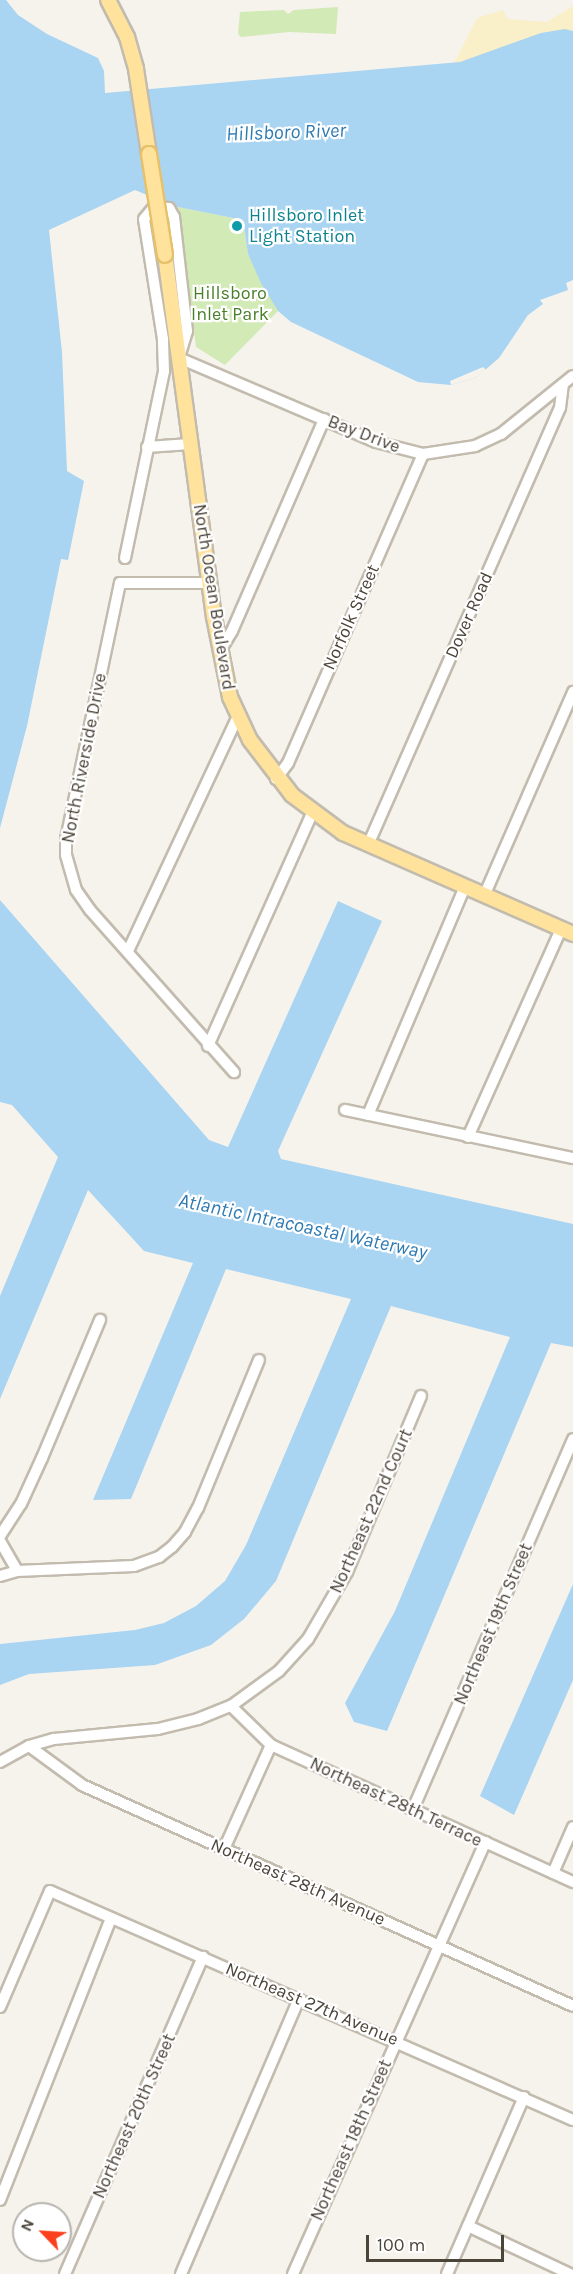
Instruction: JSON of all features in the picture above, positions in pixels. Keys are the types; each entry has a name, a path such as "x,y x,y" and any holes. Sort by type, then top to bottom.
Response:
{"main road":[{"name":"North Ocean Boulevard","path":"108,0 127,37 136,69 165,255 209,583 220,651 238,716 276,779 312,813 368,845 567,932"}],"street":[{"path":"125,558 165,355 144,219 150,209 160,205 169,207 174,217 184,293 187,331 178,358"},
{"name":"Bay Drive","path":"178,358 376,442 423,454 475,446 501,434 573,376"},
{"name":"Dover Road","path":"368,845 560,408 563,384"},
{"path":"220,651 232,632 324,419"},
{"path":"147,447 190,444"},
{"name":"Norfolk Street","path":"276,779 288,763 423,454"},
{"name":"North Riverside Drive","path":"209,583 120,583 66,839 66,855 76,890 208,1046 234,1072"},
{"path":"484,896 573,692"},
{"path":"128,951 238,716"},
{"path":"208,1046 312,813"},
{"path":"368,1115 465,887"},
{"path":"468,1137 567,932"},
{"path":"345,1110 573,1158"},
{"path":"0,1536 21,1504 100,1320"},
{"path":"0,1576 17,1571 134,1566 159,1557 172,1547 185,1532 198,1508 259,1360"},
{"name":"Northeast 22nd Court","path":"0,1762 29,1746 71,1737 158,1730 231,1706 279,1671 308,1639 348,1572 421,1396"},
{"name":"Northeast 19th Street","path":"413,1809 573,1439"},
{"path":"0,1541 17,1571"},
{"name":"Northeast 28th Terrace","path":"231,1706 271,1745 573,1882"},
{"path":"224,1849 271,1745"},
{"name":"Northeast 28th Avenue","path":"29,1746 82,1785 573,2006"},
{"path":"553,1873 573,1827"},
{"name":"Northeast 18th Street","path":"293,2274 437,1944 485,1842"},
{"name":"Northeast 27th Avenue","path":"0,2007 50,1891 395,2040 573,2120"},
{"path":"0,2200 111,1918"},
{"name":"Northeast 20th Street","path":"65,2274 203,1958"},
{"path":"181,2274 299,1999"},
{"path":"447,2274 524,2097"},
{"path":"468,2226 570,2274"}],"green space":[{"path":"338,7 336,34 289,32 241,37 238,34 240,12 284,10 288,14 294,10"},
{"name":"Hillsboro Inlet Park","path":"178,207 243,220 248,254 278,311 225,365 196,347"}],"sand":[{"path":"573,6 573,57 454,63 477,18 503,10 508,19 547,22"}],"water":[{"name":"Hillsboro River","path":"0,0 6,0 18,15 47,34 98,58 104,71 105,93 460,62 541,33 565,29 573,31 573,292 551,298 528,315 499,358 477,377 451,385 418,382 291,322 278,311 261,283 248,254 243,220 173,206 135,190 49,230 62,352 67,471 84,481 68,560 61,559 27,726 0,828"},
{"name":"Atlantic Intracoastal Waterway","path":"0,900 209,1140 228,1147 338,901 382,921 278,1151 281,1159 573,1224 573,1347 551,1343 387,1731 354,1722 345,1703 395,1611 510,1337 391,1306 276,1581 244,1619 211,1645 155,1665 29,1674 0,1685 0,1644 135,1630 164,1623 196,1606 225,1581 246,1545 351,1299 226,1269 131,1499 93,1500 193,1263 144,1251 88,1190 0,1399 0,1296 58,1157 12,1105 0,1102"},
{"path":"573,1584 573,1680 514,1815 480,1796"}],"pier":[{"path":"573,280 573,292 543,304 540,300 568,290 566,283"},
{"path":"483,367 486,370 477,377 451,385 450,381"}],"place":[{"name":"Hillsboro Inlet Light Station","path":"237,226"}]}
